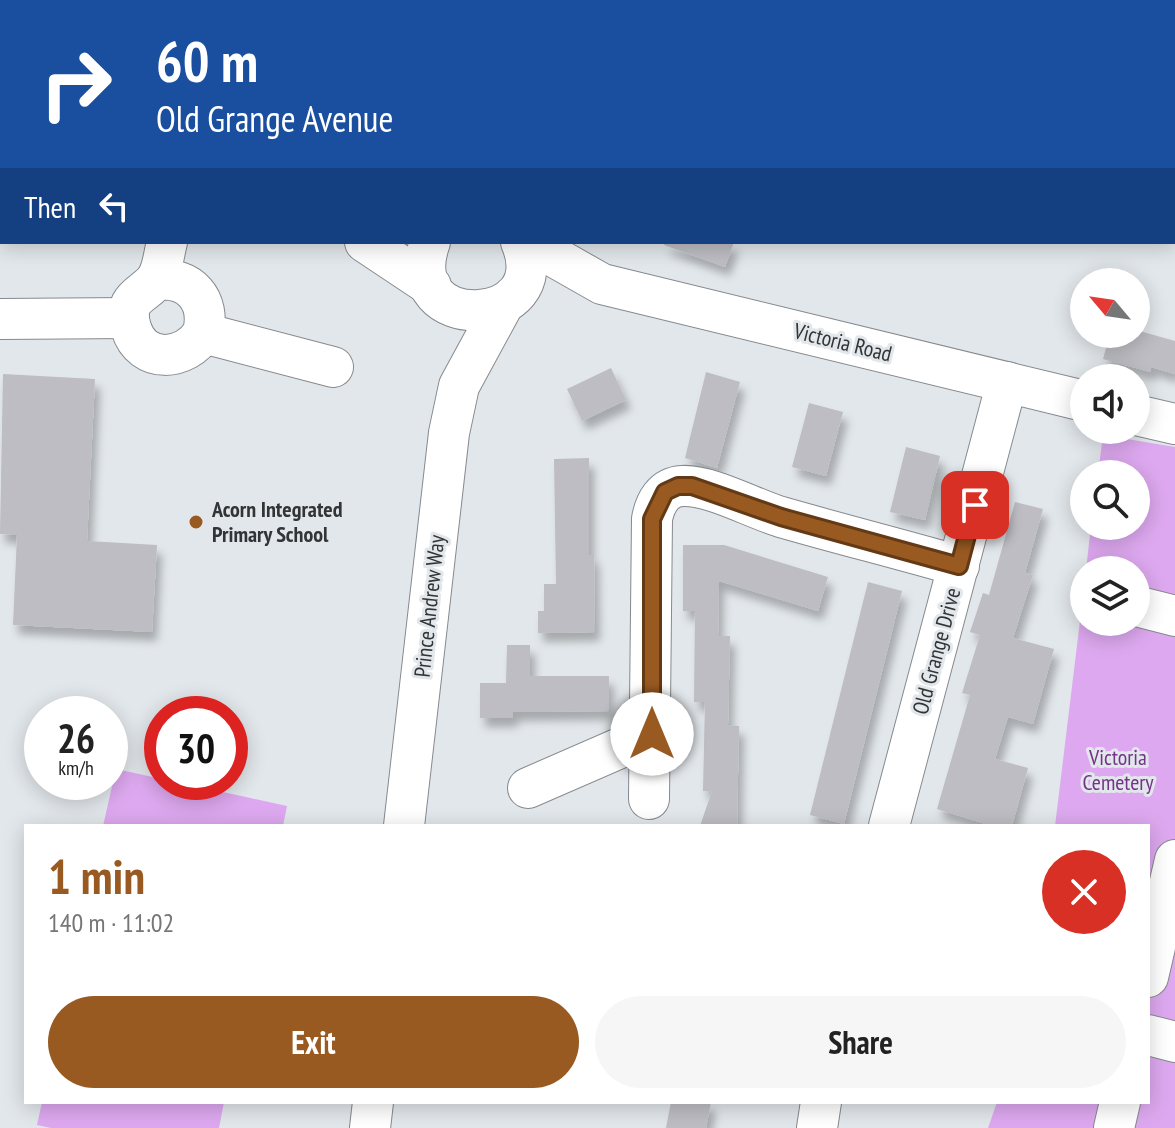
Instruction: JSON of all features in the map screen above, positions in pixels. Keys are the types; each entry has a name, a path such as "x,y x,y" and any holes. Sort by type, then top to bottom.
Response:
{"street":[{"path":"156,280 181,281 200,297 205,308 203,333 181,353 160,355 142,346 129,318 136,295 156,280 166,244"},
{"name":"Victoria Road","path":"368,244 456,309 473,313 509,300 602,284"},
{"name":"Prince Andrew Way","path":"430,244 426,270 437,293 459,386"},
{"name":"Prince Andrew Way","path":"404,824 449,433 459,386 526,266 521,244"},
{"name":"Victoria Road","path":"532,244 602,284 1070,398"},
{"path":"0,319 129,318"},
{"path":"203,333 333,367"},
{"name":"Old Grange Drive","path":"890,824 1007,382"},
{"path":"1150,418 1175,424"},
{"path":"649,799 652,519 658,501 668,490 692,486 781,517 959,566"},
{"path":"1150,610 1175,616"},
{"path":"528,788 652,734"},
{"path":"1150,968 1175,860"},
{"path":"1150,1036 1175,1042"},
{"path":"370,1128 373,1104"},
{"path":"817,1128 821,1104"},
{"path":"1114,1128 1120,1104"}],"green space":[{"name":"Victoria Cemetery","path":"1150,443 1175,447 1175,1128 988,1128 996,1104 1150,1104 1150,824 1055,824 1078,636 1150,636 1150,556 1088,556 1089,540 1150,540 1150,460 1100,460 1102,444"},
{"path":"128,772 144,775 144,800 248,800 248,797 287,806 283,824 103,824 109,800 128,800"},
{"path":"42,1104 224,1104 219,1128 51,1128 37,1125"}],"building":[{"path":"664,244 733,244 725,267"},
{"path":"1150,334 1175,341 1175,374 1151,367 1150,372 1150,364 1121,364 1103,359 1106,348 1150,348"},
{"path":"611,368 626,400 582,421 567,389"},
{"path":"706,372 740,382 717,468 685,458"},
{"path":"3,374 95,379 87,541 157,545 152,632 13,625 17,535 0,534"},
{"path":"809,403 843,412 826,476 792,467"},
{"path":"906,447 940,456 925,520 890,512"},
{"path":"589,458 589,555 594,555 595,632 538,633 538,611 544,611 544,584 556,584 554,459"},
{"path":"1015,502 1043,509 1025,573 1033,575 1013,638 1054,649 1033,724 1008,717 995,759 1028,768 1013,824 986,824 937,809 970,695 962,693 980,635 970,632 983,593 989,595"},
{"path":"683,545 724,545 828,577 818,611 719,581 718,636 730,636 728,725 739,726 737,824 701,824 712,791 703,791 705,702 694,702 695,611 683,611"},
{"path":"868,582 902,591 844,824 810,815"},
{"path":"507,645 530,645 530,676 609,676 609,711 513,712 513,718 480,718 480,683 506,683"},
{"path":"671,1104 711,1104 706,1128 666,1128"}],"place":[{"name":"Acorn Integrated Primary School","path":"196,522"}],"route":[{"path":"652,734 652,519 658,501 668,490 692,486 781,517 959,566 975,505"}]}
